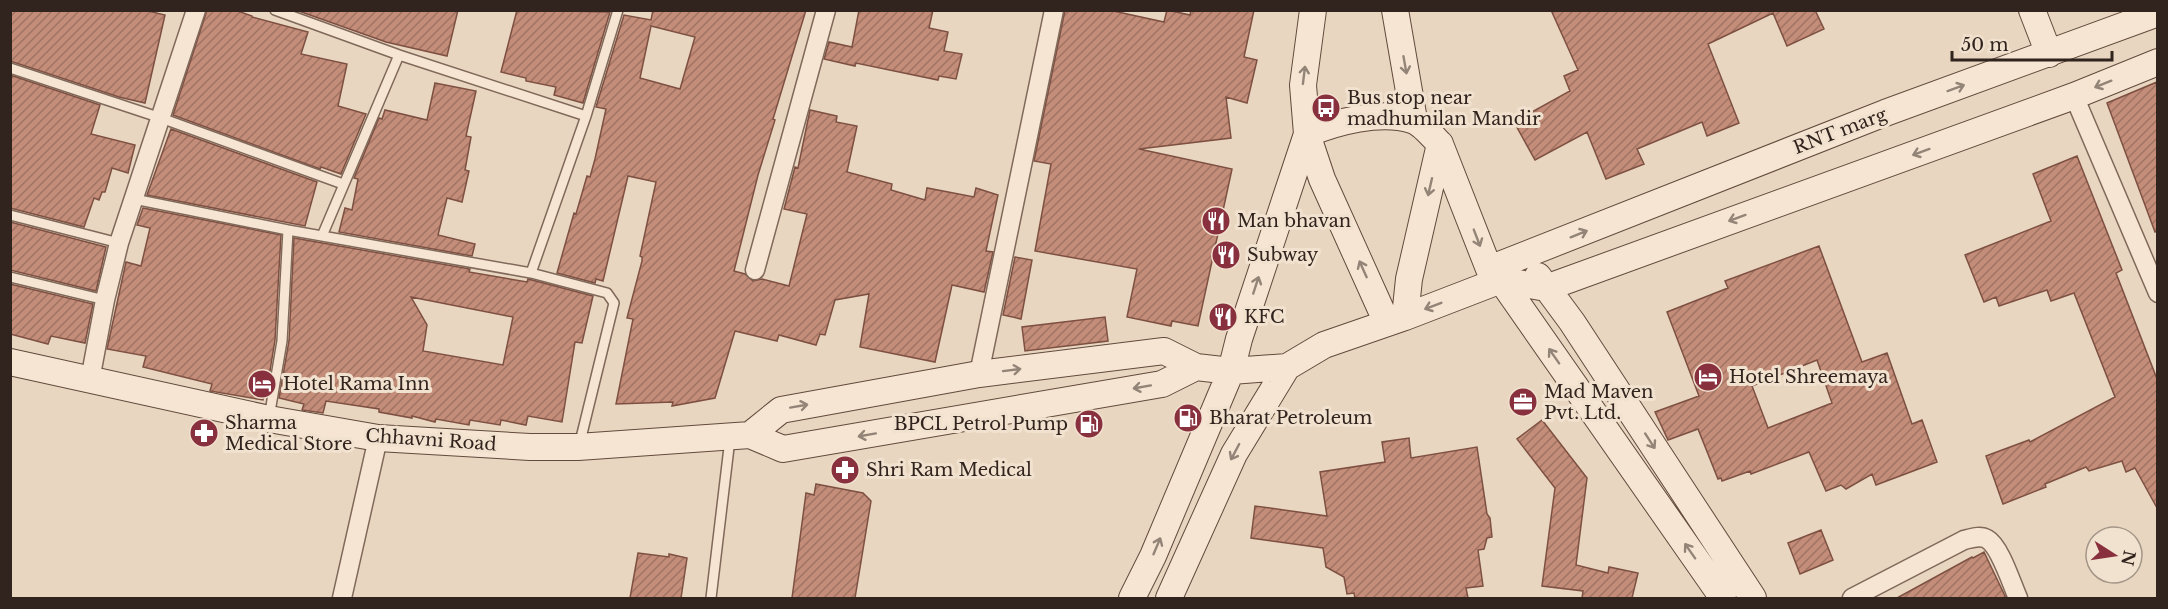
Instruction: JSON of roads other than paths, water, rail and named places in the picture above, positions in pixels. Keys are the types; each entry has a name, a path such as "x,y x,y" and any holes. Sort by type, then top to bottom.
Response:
{"main road":[{"path":"1313,10 1303,85 1307,134 1323,179 1396,320"},
{"path":"1395,10 1414,120"},
{"path":"2032,10 2049,54"},
{"name":"RNT marg","path":"1287,368 1324,345 1396,320 1495,274 1524,256 1885,113 2157,13"},
{"path":"1495,274 1546,288 2073,96 2157,62"},
{"path":"1132,598 1153,556 1231,371 1239,339 1307,134 1327,126 1373,116 1414,120 1440,144 1495,274 1723,598"},
{"path":"1396,320 1409,279 1440,144"},
{"path":"1524,256 1572,322 1753,598"},
{"path":"740,436 781,410 979,374 1164,351 1196,367 1231,371 1287,368"},
{"name":"Chhavni Road","path":"10,362 269,419 378,438 531,447 579,447 740,436"},
{"path":"740,436 783,449 1162,384 1196,367"},
{"path":"1169,598 1234,454 1287,368"}],"street":[{"path":"90,380 105,300 119,243 196,10"},
{"path":"755,270 826,10"},
{"path":"979,374 1054,10"},
{"path":"2073,96 2157,293"},
{"path":"342,598 378,438"},
{"path":"1852,598 1964,540 1976,537 1988,539 1995,547 2018,598"}],"lane":[{"path":"275,10 399,55 586,116"},
{"path":"531,273 586,116 618,10"},
{"path":"322,236 399,55"},
{"path":"10,68 161,118 343,184"},
{"path":"134,199 288,230 531,273 607,293 614,303 579,447"},
{"path":"10,215 119,243"},
{"path":"269,419 282,341 288,230"},
{"path":"10,277 105,300"},
{"path":"711,598 740,436"}],"place":[{"name":"Bus stop near madhumilan Mandir","path":"1326,108"},
{"name":"Man bhavan","path":"1216,221"},
{"name":"Subway","path":"1226,255"},
{"name":"KFC","path":"1223,317"},
{"name":"Hotel Shreemaya","path":"1708,377"},
{"name":"Hotel Rama Inn","path":"262,384"},
{"name":"Mad Maven Pvt. Ltd.","path":"1523,402"},
{"name":"Bharat Petroleum","path":"1188,418"},
{"name":"BPCL Petrol Pump","path":"1089,424"},
{"name":"Sharma Medical Store","path":"204,433"},
{"name":"Shri Ram Medical","path":"845,470"}]}
